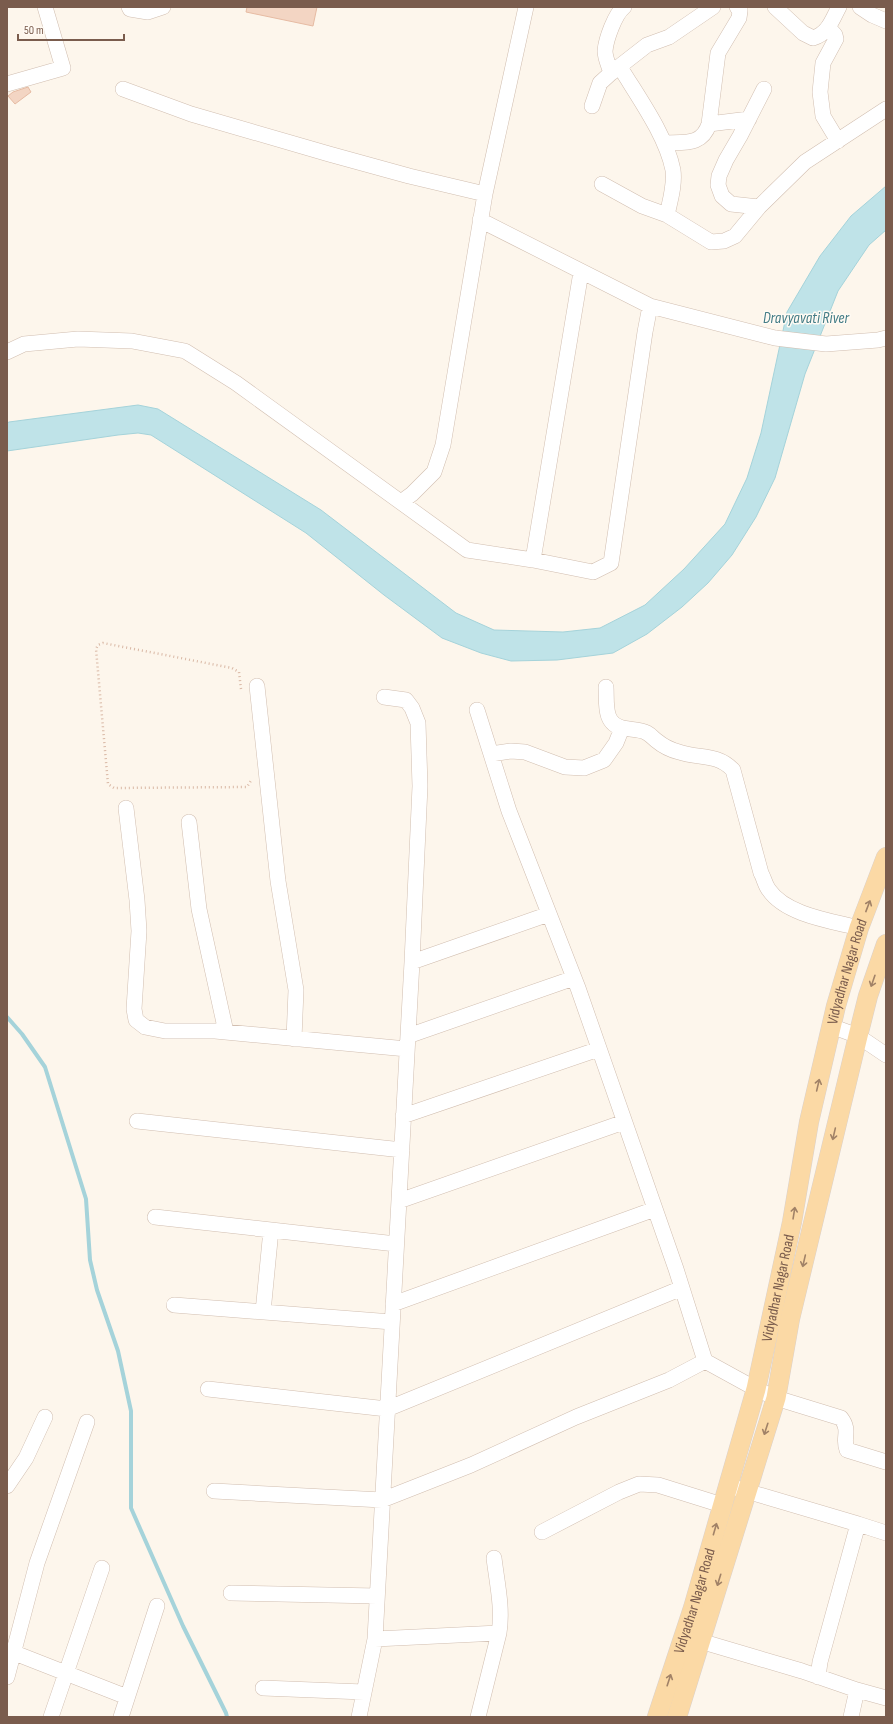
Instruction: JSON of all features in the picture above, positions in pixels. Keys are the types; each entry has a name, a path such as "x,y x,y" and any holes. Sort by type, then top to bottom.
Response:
{"main road":[{"name":"Vidyadhar Nagar Road","path":"657,1717 693,1608 727,1485 756,1389 792,1222 809,1122 831,1026 859,928 886,857"},
{"name":"Vidyadhar Nagar Road","path":"676,1717 776,1398 790,1319 858,1036 868,996 886,944"}],"street":[{"path":"7,84 63,68 45,7"},
{"path":"129,7 130,9 148,12 163,7"},
{"path":"401,502 412,494 434,472 443,445 480,220 526,7"},
{"path":"624,7 615,18 605,52 615,70 665,143 673,170 672,191 667,215"},
{"path":"592,106 600,83 615,70 647,45 669,37 713,7"},
{"path":"665,143 695,141 702,137 706,132 709,124 718,53 723,42 739,18 740,11 737,7"},
{"path":"775,7 803,33 813,38 821,36 828,27 839,7"},
{"path":"860,7 872,15 886,21"},
{"path":"828,27 835,35 836,39 823,63 820,92 821,105 823,116 838,141"},
{"path":"123,89 190,114 409,176 485,194"},
{"path":"759,207 731,204 722,196 718,186 719,176 726,160 764,89"},
{"path":"602,184 642,206 667,215 711,242 724,241 735,236 759,207 805,162 886,109"},
{"path":"709,124 749,119"},
{"path":"480,220 650,306 775,338 826,344 886,338"},
{"path":"534,560 581,272"},
{"path":"7,352 24,344 78,339 132,341 185,351 236,383 467,550 534,560 593,572 611,563 650,306"},
{"path":"257,686 278,881 296,990 294,1039"},
{"path":"606,687 607,715 612,723 622,728 638,730 648,734 657,741 680,753 718,759 726,763 733,770 762,873 768,889 777,900 806,914 859,928"},
{"path":"359,1717 375,1639 408,1042 420,786 418,722 412,708 406,700 384,697"},
{"path":"477,710 509,811 574,978 655,1209 705,1361 756,1389 776,1398 841,1418 847,1430 845,1445 847,1450 886,1462"},
{"path":"491,754 511,751 525,752 565,767 584,768 604,760 616,743 622,728"},
{"path":"126,808 137,900 139,932 134,1009 136,1020 146,1027 166,1031 226,1032 294,1039 408,1042 574,978"},
{"path":"189,822 199,909 226,1032"},
{"path":"412,962 549,914"},
{"path":"831,1026 858,1036 886,1055"},
{"path":"404,1116 599,1049"},
{"path":"137,1121 402,1150"},
{"path":"399,1201 624,1122"},
{"path":"393,1304 655,1209"},
{"path":"155,1217 396,1244"},
{"path":"263,1312 271,1230"},
{"path":"208,1389 387,1409 682,1288"},
{"path":"174,1306 392,1322"},
{"path":"214,1491 382,1500 471,1465 576,1417 669,1380 705,1361"},
{"path":"7,1486 26,1458 45,1417"},
{"path":"7,1677 10,1651 37,1563 87,1422"},
{"path":"542,1532 619,1492 639,1484 658,1485 722,1505"},
{"path":"727,1485 886,1533"},
{"path":"818,1677 820,1662 858,1524"},
{"path":"478,1717 501,1620 494,1558"},
{"path":"52,1717 102,1568"},
{"path":"231,1593 377,1596"},
{"path":"121,1717 157,1606"},
{"path":"375,1639 499,1633"},
{"path":"700,1641 886,1698"},
{"path":"10,1651 128,1697"},
{"path":"263,1688 364,1692"},
{"path":"851,1717 857,1690"}],"path":[{"path":"242,694 239,672 232,668 103,643 98,645 96,649 108,784 110,786 114,788 247,787 252,778"}],"water":[{"name":"Dravyavati River","path":"886,186 886,230 869,245 838,291 805,374 775,478 756,517 732,555 708,583 682,607 647,634 613,653 557,660 511,661 481,653 442,638 384,595 306,533 151,435 138,433 118,435 7,451 7,423 9,422 138,405 158,409 321,510 456,613 494,630 563,632 600,628 645,605 684,569 725,524 747,478 761,433 787,312 820,256 851,216"}],"building":[{"path":"247,7 317,7 313,26 246,12"},
{"path":"28,87 31,92 15,104 8,96 13,92"}],"waterway":[{"path":"7,1017 22,1034 45,1067 86,1199 90,1260 97,1290 118,1351 131,1411 131,1508 183,1626 227,1717"}]}
